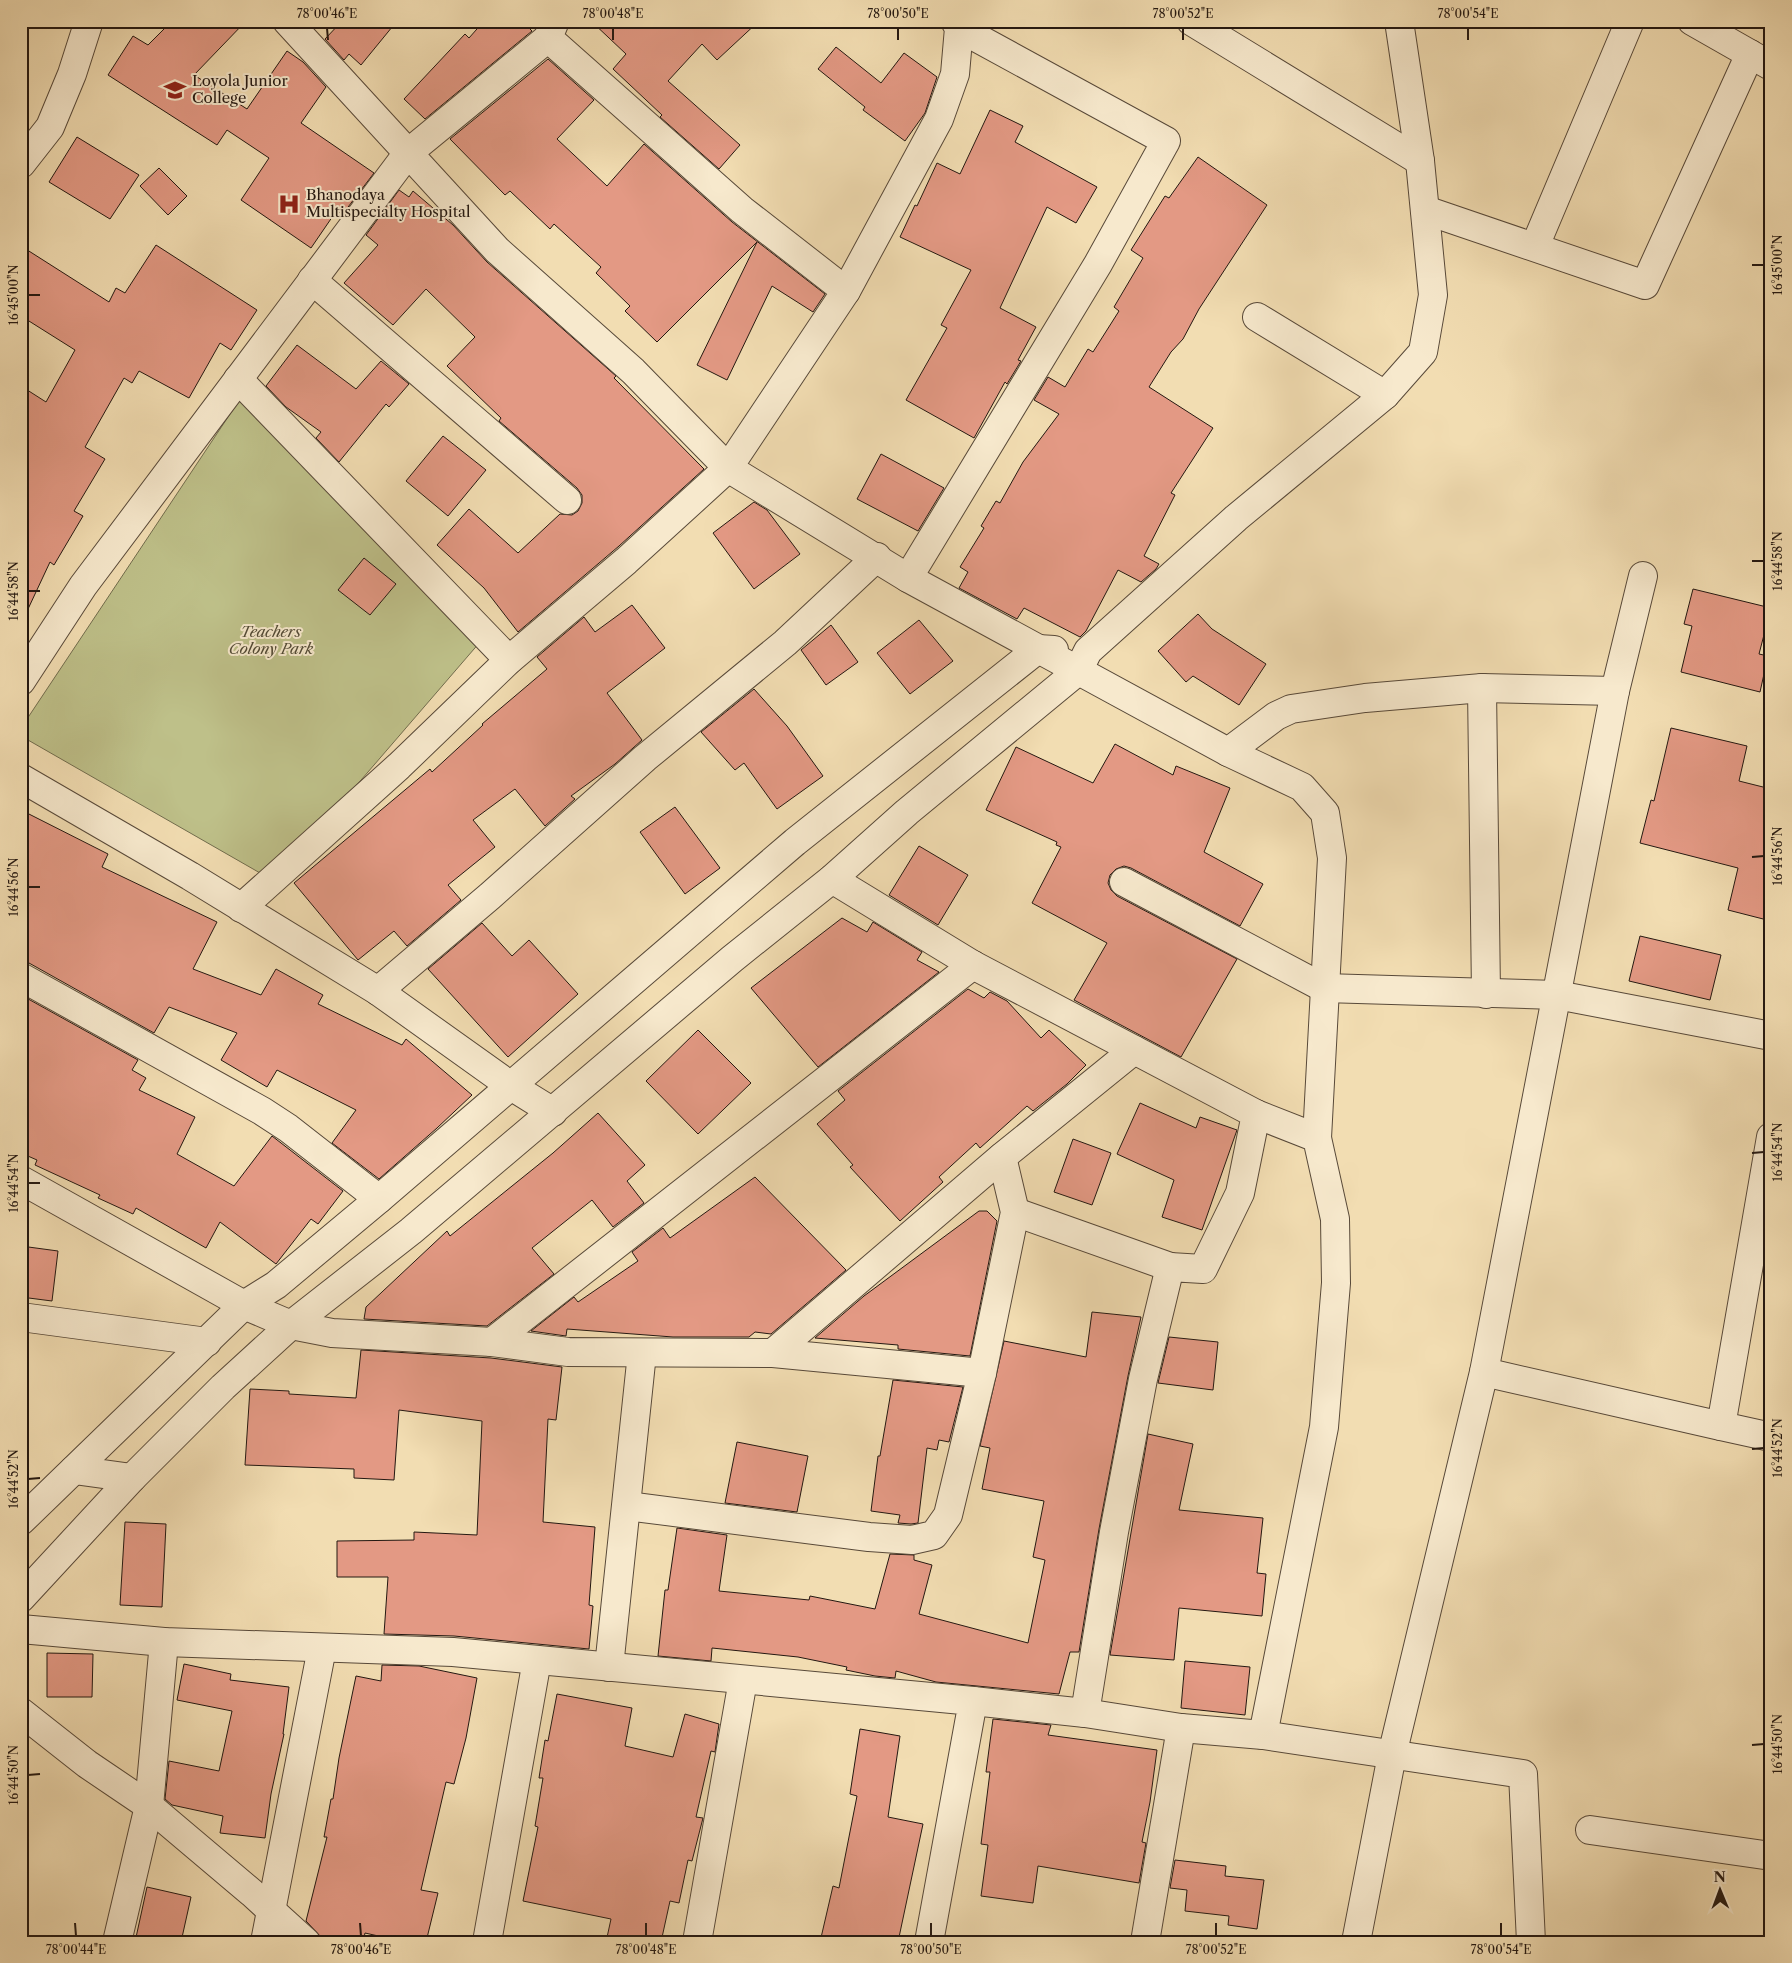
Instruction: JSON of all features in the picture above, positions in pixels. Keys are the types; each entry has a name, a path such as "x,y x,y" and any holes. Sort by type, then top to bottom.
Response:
{"street":[{"path":"21,164 50,127 72,74 89,21"},
{"path":"287,21 497,250 633,371 728,468 877,557 908,578 1038,649 1083,661 1228,752 1302,787 1325,813 1332,858 1317,1138 1335,1219 1336,1283 1324,1427 1263,1735"},
{"path":"1191,21 1420,161"},
{"path":"21,1598 67,1546 132,1478 223,1387 291,1325 411,1231 732,959 832,878 1083,661 1236,518 1384,395 1423,352 1433,295 1420,161 1399,21"},
{"path":"1535,246 1630,21"},
{"path":"1425,210 1645,285 1760,60 1692,21"},
{"path":"241,908 399,766 509,660 626,561 728,468 846,291 939,119 955,74 957,24 1166,141 1098,264 908,578"},
{"path":"21,682 83,586 408,154 552,29 742,210 846,291"},
{"path":"312,280 567,500"},
{"path":"1257,317 1384,395"},
{"path":"238,379 509,660"},
{"path":"378,991 490,896 645,758 785,643 877,557"},
{"path":"1356,1942 1392,1755 1484,1372 1615,691 1643,576"},
{"path":"21,1521 244,1305 276,1285 379,1199 795,842 1038,649"},
{"path":"1228,752 1276,716 1291,709 1365,698 1482,688 1615,691"},
{"path":"1482,688 1486,994"},
{"path":"21,778 378,991 511,1086 553,1112"},
{"path":"832,878 973,964 1256,1114 1317,1138"},
{"path":"1124,882 1324,988 1557,995 1771,1036"},
{"path":"492,1342 973,964"},
{"path":"21,977 262,1111 288,1128 379,1199"},
{"path":"773,1353 1002,1157 1134,1050"},
{"path":"1015,1212 1170,1267 1203,1269 1240,1193 1256,1114"},
{"path":"1721,1426 1771,1137"},
{"path":"627,1506 869,1537 912,1540 934,1535 948,1515 982,1374 1015,1212 1002,1157"},
{"path":"21,1180 244,1305 291,1325 332,1333 492,1342 568,1352 773,1353 982,1374"},
{"path":"1085,1713 1114,1532 1143,1379 1170,1267"},
{"path":"21,1317 207,1342"},
{"path":"609,1667 642,1353"},
{"path":"1484,1372 1771,1437"},
{"path":"74,1470 132,1478"},
{"path":"21,1630 164,1642 453,1652 973,1701 1085,1713 1182,1728 1263,1735 1523,1774 1531,1942"},
{"path":"117,1942 149,1806 164,1642"},
{"path":"265,1942 322,1648"},
{"path":"487,1942 537,1660"},
{"path":"697,1942 743,1680"},
{"path":"930,1942 973,1701"},
{"path":"21,1712 87,1764 149,1806 306,1942"},
{"path":"1145,1942 1182,1728"},
{"path":"1590,1830 1771,1856"}],"green space":[{"name":"Teachers Colony Park","path":"242,396 493,627 274,881 21,736 21,728"}],"building":[{"path":"172,21 246,21 194,75 247,109 287,51 303,62 326,87 301,123 374,173 342,215 337,210 311,248 241,200 269,158 227,130 217,145 108,75 133,36 148,45"},
{"path":"342,21 397,21 361,65 349,54 344,60 325,39"},
{"path":"484,21 522,21 532,31 425,119 404,99 465,34 469,38"},
{"path":"591,21 759,21 717,60 702,44 668,81 740,145 719,169 660,117 662,115 613,69 626,54"},
{"path":"836,47 881,83 904,53 937,77 925,113 905,141 863,110 865,107 818,69"},
{"path":"548,59 594,100 557,139 607,186 644,144 732,222 825,294 813,312 772,286 727,380 697,365 757,242 657,342 625,311 630,306 596,273 601,267 554,224 550,229 510,191 505,195 450,139"},
{"path":"990,110 1023,126 1015,142 1097,187 1076,223 1047,207 1000,308 1036,327 1018,360 1021,361 1007,384 1005,382 974,438 906,400 947,328 941,325 971,270 900,237 937,163 960,174"},
{"path":"77,137 139,175 110,219 49,182"},
{"path":"1198,157 1267,205 1199,309 1183,339 1171,352 1149,387 1213,428 1171,493 1175,495 1144,556 1159,564 1156,569 1141,582 1118,570 1086,631 1080,637 1024,608 1017,619 959,588 968,572 960,567 984,528 981,526 996,501 1000,503 1023,462 1059,414 1034,400 1048,377 1065,387 1088,349 1093,352 1119,311 1114,307 1143,258 1131,250 1165,196 1169,198"},
{"path":"159,168 187,196 168,215 140,186"},
{"path":"399,190 409,197 413,191 453,225 487,262 616,376 614,378 704,469 619,546 518,632 484,588 437,545 469,509 518,553 560,514 572,515 578,511 582,503 582,495 577,488 499,421 501,418 447,366 475,337 426,289 393,325 344,283 378,245 366,235"},
{"path":"156,245 257,310 231,350 220,343 189,398 139,371 132,383 124,378 85,447 105,459 74,511 83,516 54,565 50,562 21,624 21,386 46,402 75,350 21,316 21,246 109,302 116,288 125,293"},
{"path":"297,345 356,389 381,361 409,384 389,407 386,404 339,462 316,438 321,432 286,407 266,386"},
{"path":"443,436 486,470 448,516 406,481"},
{"path":"881,454 944,488 918,531 857,499"},
{"path":"754,502 767,510 800,554 754,589 713,533"},
{"path":"364,558 396,584 370,615 338,590"},
{"path":"1693,589 1771,608 1759,654 1768,656 1760,692 1681,672 1692,626 1684,624"},
{"path":"632,605 665,648 607,693 642,740 615,764 571,796 575,799 545,826 515,789 473,820 495,847 448,885 461,900 407,946 394,931 358,960 294,883 430,769 432,772 482,724 547,669 537,657 584,617 595,632"},
{"path":"1198,614 1212,629 1266,664 1239,705 1193,676 1186,682 1158,651"},
{"path":"919,620 953,661 910,694 877,653"},
{"path":"831,625 858,662 826,685 801,650"},
{"path":"754,689 787,726 823,776 777,809 744,763 735,770 701,732"},
{"path":"1671,728 1747,746 1739,781 1771,789 1771,921 1728,910 1738,868 1640,843 1651,800 1654,801"},
{"path":"1115,744 1173,775 1176,766 1230,788 1204,852 1263,884 1240,926 1131,868 1124,866 1116,869 1110,875 1108,883 1111,890 1117,896 1237,959 1181,1057 1074,1000 1107,943 1032,903 1061,847 1056,845 1057,842 986,810 1016,747 1093,783"},
{"path":"675,807 720,868 685,894 640,832"},
{"path":"21,810 108,854 102,867 217,922 193,969 261,995 276,969 323,995 318,1004 402,1045 406,1039 472,1095 379,1179 332,1143 356,1110 277,1070 267,1087 221,1060 237,1033 169,1007 154,1033 29,963 21,961"},
{"path":"919,846 968,875 938,925 889,895"},
{"path":"842,918 867,932 873,922 922,952 917,960 939,972 818,1067 751,988"},
{"path":"482,923 512,956 529,940 578,994 508,1057 428,969"},
{"path":"1640,936 1721,955 1710,1000 1629,981"},
{"path":"968,989 984,998 990,992 1007,1001 1041,1038 1049,1030 1086,1065 1067,1084 1033,1111 1027,1106 980,1148 976,1143 939,1177 943,1182 900,1221 850,1167 853,1165 817,1124 845,1100 838,1091"},
{"path":"21,995 138,1060 132,1070 146,1078 139,1090 195,1117 177,1154 234,1186 272,1136 343,1191 318,1224 311,1219 276,1264 220,1222 206,1248 136,1208 133,1214 98,1198 100,1195 35,1165 37,1160 21,1153"},
{"path":"698,1030 751,1083 698,1134 646,1081"},
{"path":"1140,1103 1196,1128 1200,1117 1237,1130 1202,1230 1162,1217 1174,1180 1117,1154"},
{"path":"598,1113 645,1165 627,1181 644,1203 613,1227 592,1200 532,1248 554,1274 487,1326 364,1319 366,1307 447,1231 450,1236 553,1153"},
{"path":"1073,1139 1111,1153 1092,1205 1054,1192"},
{"path":"755,1177 846,1270 771,1334 755,1332 749,1337 673,1337 567,1329 566,1336 531,1331 574,1297 578,1302 638,1261 632,1252 663,1228 670,1238"},
{"path":"979,1211 987,1211 997,1221 970,1356 898,1349 898,1345 815,1338 864,1296"},
{"path":"21,1246 58,1251 52,1301 21,1297"},
{"path":"1092,1312 1141,1317 1099,1529 1079,1652 1070,1652 1059,1694 936,1682 896,1671 895,1678 875,1676 846,1670 847,1667 798,1657 712,1648 711,1661 658,1656 665,1590 668,1590 677,1528 727,1535 719,1591 809,1600 810,1596 875,1609 890,1554 914,1555 914,1560 932,1565 919,1614 1028,1643 1045,1560 1033,1557 1044,1501 982,1489 990,1448 980,1446 1004,1341 1086,1357"},
{"path":"1169,1337 1218,1342 1213,1390 1158,1383"},
{"path":"361,1350 491,1358 562,1367 556,1420 548,1419 543,1522 595,1527 589,1605 593,1606 589,1649 454,1636 384,1634 388,1577 337,1577 337,1541 414,1540 414,1532 477,1535 482,1421 399,1410 394,1480 354,1478 354,1469 245,1465 250,1389 289,1391 289,1394 356,1398"},
{"path":"893,1380 963,1387 949,1442 939,1440 937,1450 927,1448 918,1523 898,1523 900,1515 871,1511 878,1456 880,1456"},
{"path":"1148,1434 1193,1444 1179,1510 1263,1518 1257,1573 1266,1574 1262,1616 1179,1608 1174,1660 1110,1655"},
{"path":"737,1442 808,1456 797,1512 725,1503"},
{"path":"125,1522 166,1524 162,1607 120,1605"},
{"path":"47,1653 93,1654 92,1697 47,1697"},
{"path":"1185,1661 1250,1667 1245,1715 1181,1708"},
{"path":"184,1664 231,1674 230,1680 289,1687 284,1734 271,1794 265,1838 220,1833 223,1816 172,1805 165,1799 169,1761 219,1771 232,1711 177,1700"},
{"path":"382,1665 419,1666 477,1678 466,1738 454,1784 446,1782 421,1890 438,1893 426,1942 405,1942 365,1933 363,1942 344,1942 321,1937 306,1921 327,1837 324,1837 356,1676 381,1681"},
{"path":"557,1694 632,1708 625,1746 673,1757 685,1714 719,1724 715,1752 711,1751 696,1817 703,1818 692,1861 688,1860 679,1903 670,1901 661,1942 606,1942 611,1919 523,1901 538,1827 535,1826 543,1778 539,1778 545,1740 548,1741"},
{"path":"993,1719 1051,1725 1048,1735 1157,1750 1142,1842 1146,1843 1139,1883 1038,1866 1033,1903 981,1896 988,1845 981,1844 990,1772 986,1772"},
{"path":"860,1729 900,1736 888,1817 923,1824 898,1942 820,1942 833,1886 839,1888 857,1796 850,1794"},
{"path":"1175,1860 1226,1866 1225,1876 1264,1880 1257,1929 1228,1925 1229,1916 1185,1911 1187,1890 1170,1888"},
{"path":"147,1887 191,1897 181,1942 135,1942"}],"place":[{"name":"Loyola Junior College","path":"175,90"},
{"name":"Bhanodaya Multispecialty Hospital","path":"289,204"}]}
